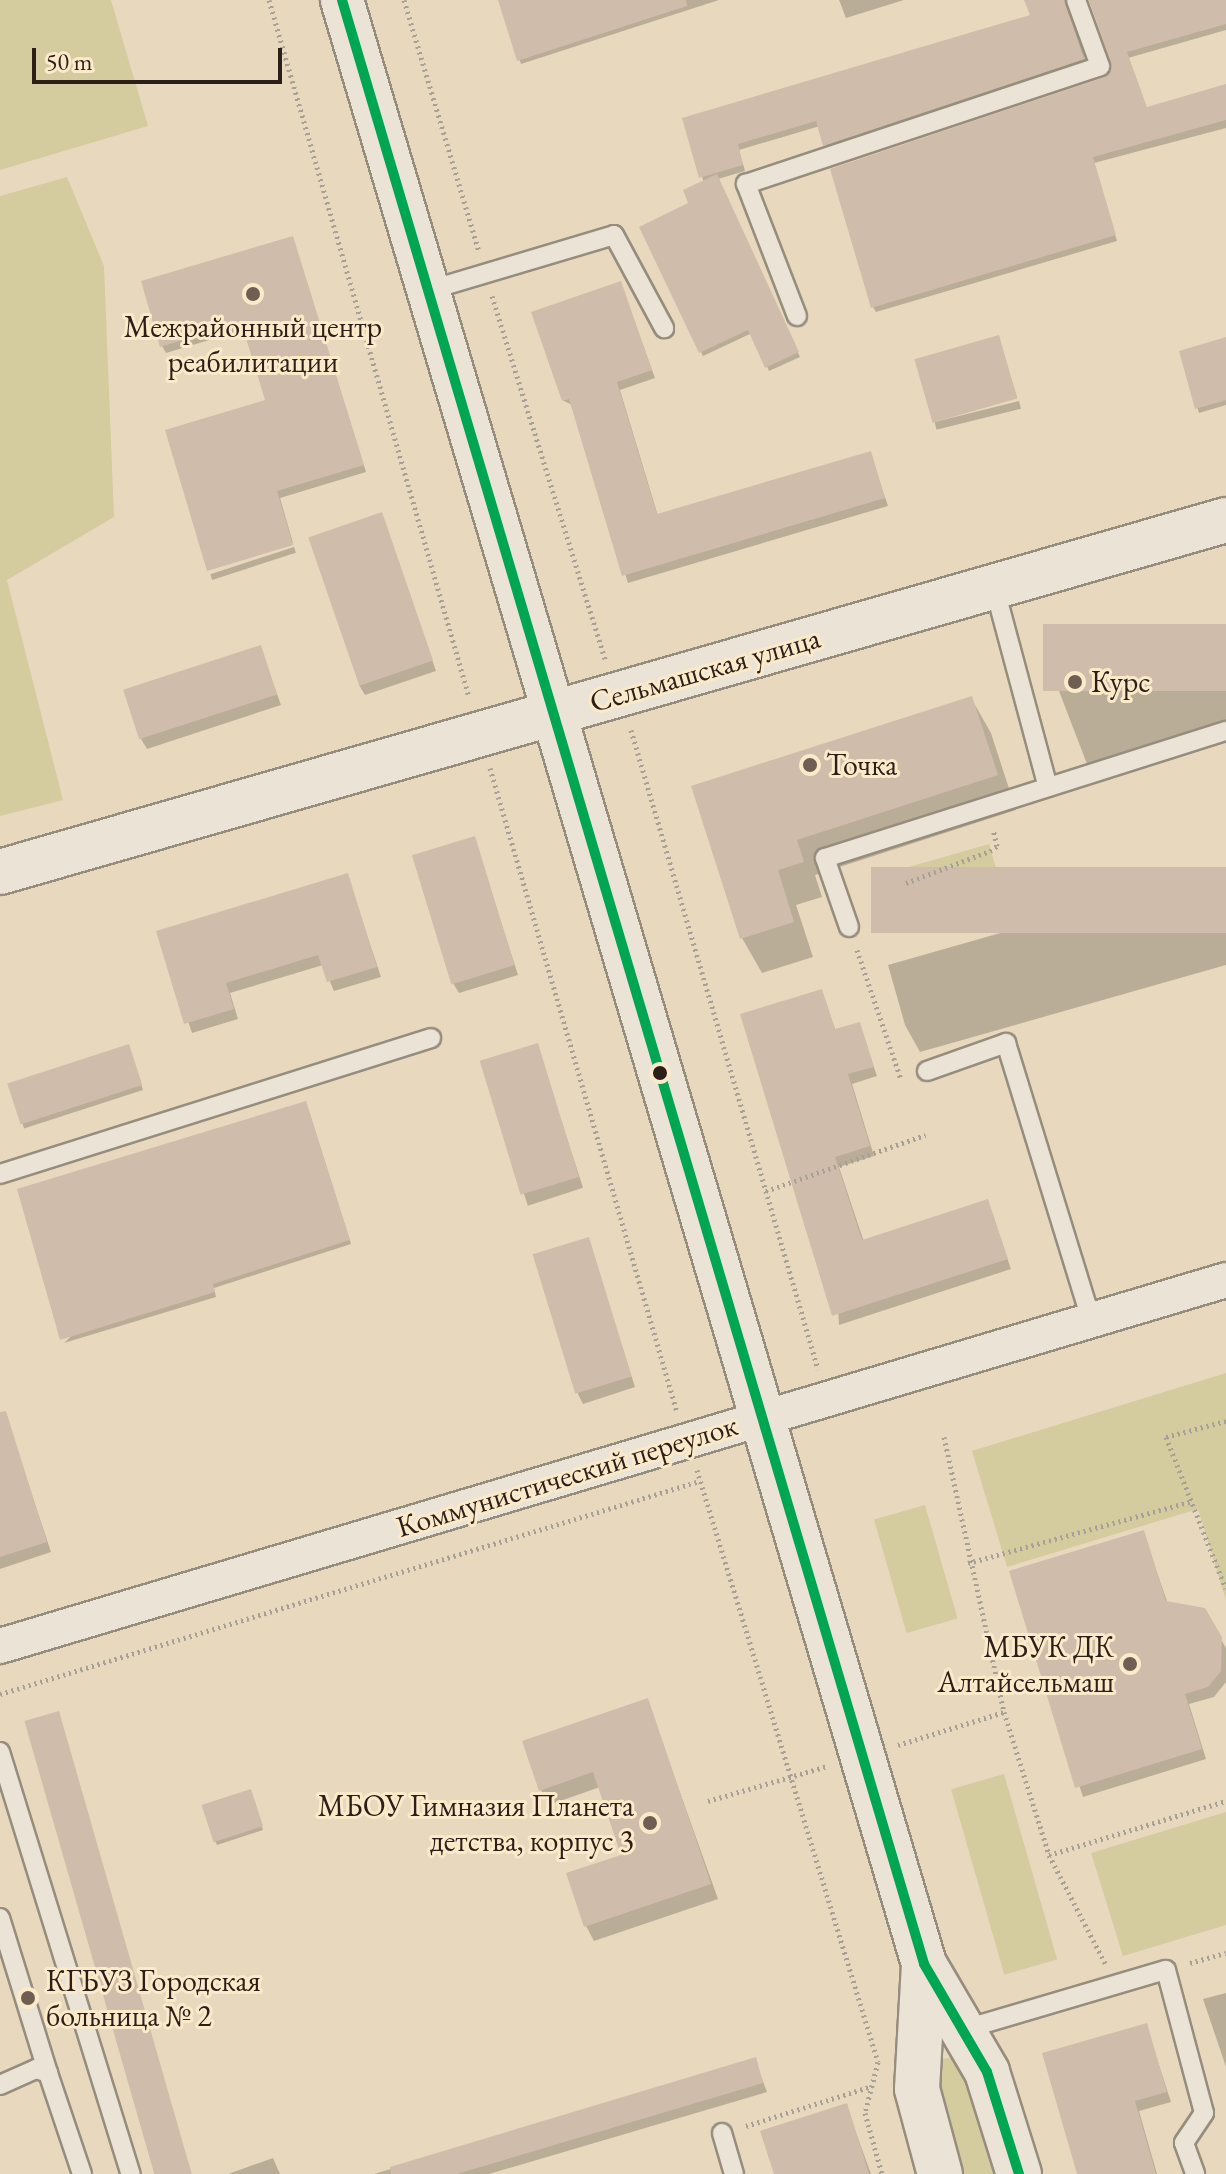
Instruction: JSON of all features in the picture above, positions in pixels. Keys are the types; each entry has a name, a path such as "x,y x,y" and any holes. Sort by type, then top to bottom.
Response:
{"main road":[{"name":"Сельмашская улица","path":"0,872 1226,520"},
{"path":"554,714 924,1964 972,2043 1019,2174"},
{"path":"924,1964 918,2071 940,2174"},
{"path":"918,2071 938,2057 972,2043"}],"street":[{"path":"342,0 554,714"},
{"name":"Коммунистический переулок","path":"0,1646 1226,1280"}],"lane":[{"path":"797,316 746,184 1100,66 1076,0"},
{"path":"430,290 614,235 664,328"},
{"path":"994,586 1048,787"},
{"path":"849,927 825,858 1226,731"},
{"path":"0,1174 431,1038"},
{"path":"927,1071 1006,1043 1092,1322"},
{"path":"0,1752 131,2174"},
{"path":"0,1918 82,2174"},
{"path":"972,2043 1117,1985 1166,1970 1204,2113 1184,2143 1195,2174"},
{"path":"0,2085 36,2069 48,2073"},
{"path":"722,2133 734,2174"}],"path":[{"path":"269,0 660,1366 688,1440 878,2062 865,2113 882,2174"},
{"path":"906,883 997,846 988,805"},
{"path":"849,927 900,1080"},
{"path":"766,1191 925,1135"},
{"path":"1226,1421 1166,1437 1190,1502 1224,1576 1226,1589"},
{"path":"944,1437 967,1518 968,1563 1004,1712 1049,1855 1117,1985"},
{"path":"0,1694 700,1481"},
{"path":"968,1563 1190,1502"},
{"path":"708,1801 1004,1712"},
{"path":"1049,1855 1226,1801"},
{"path":"1166,1970 1226,1953"},
{"path":"722,2133 872,2086"}],"shaded area":[{"path":"0,0 111,0 148,126 0,170"},
{"path":"67,177 104,266 114,517 7,580 63,800 0,816 0,196"},
{"path":"989,844 1004,898 894,930 878,876"},
{"path":"1226,1373 1226,1600 1198,1509 1007,1567 972,1451"},
{"path":"925,1505 958,1618 907,1633 874,1520"},
{"path":"1004,1774 1057,1960 1004,1975 951,1789"},
{"path":"1226,1812 1226,1925 1123,1956 1091,1853"},
{"path":"957,2056 1007,2174 954,2174 934,2061"}],"building":[{"path":"498,0 686,0 687,6 517,61"},
{"path":"1024,0 1064,0 1084,59 823,146 816,121 738,144 743,165 699,178 682,118 1030,15"},
{"path":"1089,0 1226,0 1226,24 1127,52 1147,107 1226,84 1226,120 1093,157 1116,235 871,308 830,169 1105,77 1111,63"},
{"path":"717,174 799,352 765,368 748,330 699,353 639,227 688,203 683,190"},
{"path":"293,236 364,465 277,491 293,545 207,571 165,430 265,400 241,322 160,347 141,281"},
{"path":"621,281 652,370 617,382 657,514 871,451 885,498 622,576 569,399 562,401 531,312"},
{"path":"999,335 1017,398 933,423 914,359"},
{"path":"1226,337 1226,400 1195,409 1179,351"},
{"path":"382,512 433,660 359,686 308,537"},
{"path":"1043,624 1226,624 1226,691 1043,691"},
{"path":"261,645 277,694 139,739 123,690"},
{"path":"972,696 998,775 797,840 804,862 778,870 794,922 740,939 691,786"},
{"path":"475,836 514,965 451,984 412,855"},
{"path":"871,867 1226,867 1226,933 871,933"},
{"path":"348,873 377,967 327,982 318,955 226,983 234,1009 184,1024 156,931"},
{"path":"822,989 835,1029 860,1022 874,1067 848,1074 870,1146 835,1157 862,1240 988,1199 1008,1259 832,1316 740,1014"},
{"path":"538,1043 579,1177 521,1195 480,1061"},
{"path":"129,1044 142,1085 21,1124 7,1084"},
{"path":"306,1101 350,1240 213,1284 215,1292 60,1340 17,1189"},
{"path":"589,1237 632,1377 575,1394 533,1254"},
{"path":"6,1411 47,1542 0,1557 0,1412"},
{"name":"МБУК ДК Алтайсельмаш","path":"1144,1530 1166,1601 1205,1608 1222,1637 1221,1671 1208,1687 1185,1694 1202,1749 1075,1788 1009,1571"},
{"name":"МБОУ Гимназия Планета детства, корпус 3","path":"648,1698 711,1884 584,1927 566,1873 621,1855 593,1772 539,1791 522,1741"},
{"path":"59,1711 192,2174 154,2174 24,1721"},
{"path":"251,1789 263,1826 214,1842 202,1805"},
{"path":"1147,2023 1167,2092 1135,2101 1156,2174 1077,2174 1042,2053"},
{"path":"756,2057 763,2083 457,2174 391,2174 390,2167"},
{"path":"847,2103 869,2174 774,2174 760,2131"}],"transit line":[{"path":"342,0 924,1964 987,2072 1019,2174"}],"place":[{"name":"Межрайонный центр реабилитации","path":"253,294"},
{"name":"Курс","path":"1075,682"},
{"name":"Точка","path":"810,765"},
{"name":"МБУК ДК Алтайсельмаш","path":"1130,1664"},
{"name":"МБОУ Гимназия Планета детства, корпус 3","path":"650,1823"},
{"name":"КГБУЗ Городская больница № 2","path":"28,1998"}]}
